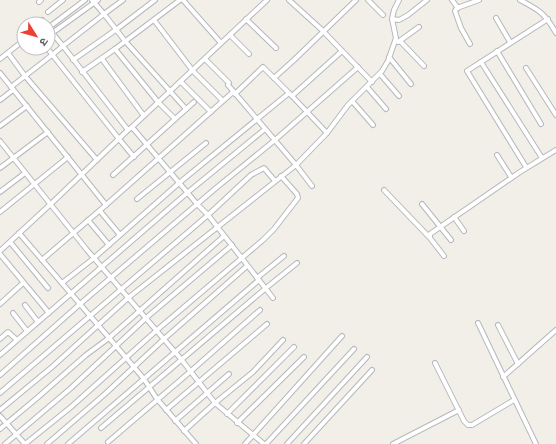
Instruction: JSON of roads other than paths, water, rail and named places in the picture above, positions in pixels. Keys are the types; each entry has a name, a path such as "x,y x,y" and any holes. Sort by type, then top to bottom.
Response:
{"street":[{"path":"48,12 63,0"},
{"path":"56,22 85,0"},
{"path":"56,52 123,0"},
{"path":"73,60 155,0"},
{"path":"82,72 115,50 125,41 182,0 221,43"},
{"path":"48,313 0,251 267,0"},
{"path":"288,0 294,2 372,82"},
{"path":"274,78 356,0"},
{"path":"368,0 383,15"},
{"path":"0,410 52,367 97,324 128,298 296,165 327,133 352,101 380,74 385,66 396,38 392,19 394,10 399,0"},
{"path":"392,19 398,20 408,15 427,0"},
{"path":"452,0 458,8"},
{"path":"470,44 461,28 455,11 458,8 479,0"},
{"path":"520,0 537,9 548,19 556,33"},
{"path":"56,30 95,1 125,41 186,109"},
{"path":"496,18 510,42"},
{"path":"246,19 276,48"},
{"path":"526,168 467,71 548,19"},
{"path":"154,20 193,71 224,100"},
{"path":"394,43 400,41 419,27"},
{"path":"230,35 249,54"},
{"path":"56,38 82,72 208,216 273,298"},
{"path":"400,41 424,66"},
{"path":"0,59 16,46"},
{"path":"115,50 158,102 175,119"},
{"path":"62,284 94,258 179,183 257,119 291,94 342,51"},
{"path":"497,51 541,124"},
{"path":"8,53 25,76 97,160"},
{"path":"0,100 25,76 52,56 134,156"},
{"path":"389,57 411,84"},
{"path":"205,58 312,186"},
{"path":"102,59 144,116"},
{"path":"481,62 542,158"},
{"path":"42,260 100,211 158,158 263,67 291,94 327,133"},
{"path":"0,375 80,304 197,204 275,140 358,67"},
{"path":"526,68 556,115"},
{"path":"0,74 106,205"},
{"path":"380,74 399,96"},
{"path":"181,82 211,112"},
{"path":"367,87 386,109"},
{"path":"352,101 373,125"},
{"path":"113,175 194,102"},
{"path":"0,126 27,106"},
{"path":"0,355 187,193 265,129"},
{"path":"0,168 48,132"},
{"path":"0,141 50,205 102,268 157,330 215,403 237,423 265,444 354,349"},
{"path":"137,199 206,143"},
{"path":"429,237 430,234 512,177 556,150"},
{"path":"497,155 512,177"},
{"path":"0,212 68,157"},
{"path":"0,393 208,216 251,175 264,168 275,181"},
{"path":"0,192 25,173"},
{"path":"0,416 25,444 71,406 268,235 298,200 297,194 281,176"},
{"path":"384,190 429,237 444,256"},
{"path":"422,204 451,240"},
{"path":"100,211 120,235"},
{"path":"454,217 464,231"},
{"path":"88,220 109,245"},
{"path":"19,233 126,357 144,379 157,399 196,444"},
{"path":"0,429 86,355 109,338 224,236"},
{"path":"10,242 48,288"},
{"path":"5,444 117,347 146,318 232,245"},
{"path":"68,444 284,256"},
{"path":"101,428 181,359 297,263"},
{"path":"47,444 247,266"},
{"path":"0,303 24,283"},
{"path":"25,305 38,322"},
{"path":"108,442 260,310"},
{"path":"13,313 27,331"},
{"path":"478,323 536,444"},
{"path":"166,410 267,324"},
{"path":"498,325 518,364"},
{"path":"503,377 556,330"},
{"path":"0,339 8,332 17,340"},
{"path":"245,444 342,336"},
{"path":"184,431 253,372 283,340"},
{"path":"227,414 294,347"},
{"path":"237,423 304,356"},
{"path":"287,444 367,357"},
{"path":"435,363 466,424 470,425 514,400"},
{"path":"304,444 372,370"},
{"path":"175,421 229,374"},
{"path":"393,444 459,410"}]}
